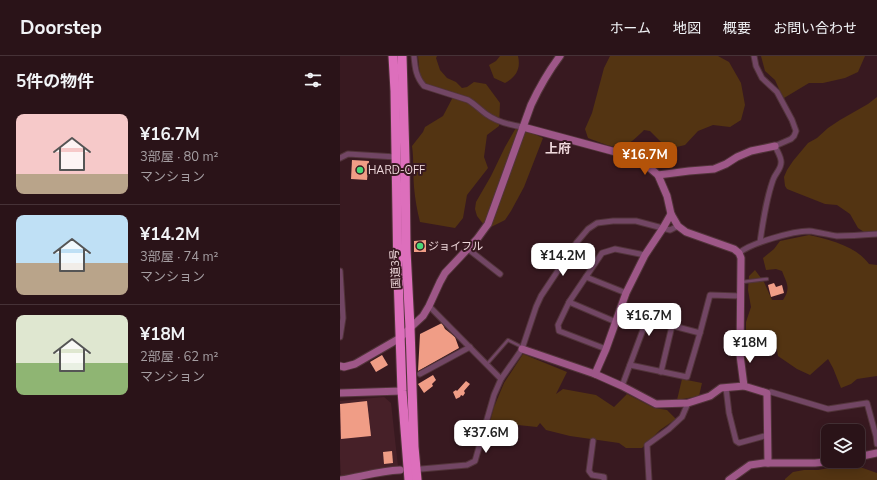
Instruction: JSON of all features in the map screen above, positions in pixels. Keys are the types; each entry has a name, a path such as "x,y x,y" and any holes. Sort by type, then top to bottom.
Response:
{"highway":[{"name":"国道3号","path":"393,56 400,338 408,480"},
{"name":"国道3号","path":"402,56 406,250 414,447 417,480"}],"street":[{"path":"414,56 416,75 424,86 468,100 485,114 500,122 638,158 658,175 667,196 671,214 678,226 686,232 739,252 741,258 740,355 744,386"},
{"path":"340,366 344,367 355,364 400,338 423,316 445,273 477,239 488,224 531,105 549,71 560,56"},
{"path":"658,175 714,168 726,164 751,151 775,146 791,139 794,136 796,131 792,120 777,92 762,78 756,66 754,56"},
{"path":"760,242 763,219 773,180 781,166 782,161 775,146"},
{"path":"340,158 348,154 396,157"},
{"path":"595,374 606,349 626,293 645,255 671,214"},
{"path":"421,469 467,465 475,461 494,395 501,379 523,348 541,296 577,242 588,229 597,223 621,221 636,221 670,230 678,226"},
{"path":"739,252 760,242 788,234 809,231 836,236 877,234"},
{"path":"468,249 500,274"},
{"path":"606,349 559,331 558,325 569,302 602,252 615,249 645,255"},
{"path":"340,271 343,318 340,337"},
{"path":"586,277 626,293"},
{"path":"630,365 687,377 710,295 740,296"},
{"path":"569,302 616,322"},
{"path":"429,306 501,379"},
{"path":"622,386 647,319 700,333"},
{"path":"662,372 672,326"},
{"path":"420,374 470,346"},
{"path":"523,348 595,374 656,404 688,403 710,396 721,388 744,386 767,393 771,392 828,409 867,403 877,444"},
{"path":"726,388 729,413 736,442 739,443 768,435"},
{"path":"340,393 402,391"},
{"path":"767,393 768,463"},
{"path":"649,480 647,445 669,429 682,417 688,403"},
{"path":"593,441 589,471 592,475 604,477 604,480"},
{"path":"865,456 877,453"},
{"path":"729,480 750,465 768,463 821,462"},
{"path":"340,480 373,473 400,470"}],"lane":[{"path":"740,282 767,279"},
{"path":"487,364 508,340 523,348"}],"shaded area":[{"path":"418,56 437,56 436,58 440,70 447,78 456,82 462,88 467,87 474,82 486,84 500,103 499,126 487,135 484,157 488,168 467,195 463,218 455,228 420,222 418,213 414,187 412,146 425,127 443,116 453,97 446,90 431,87 423,81"},
{"path":"500,56 518,56 519,61 517,72 505,83 494,78 489,65 496,61"},
{"path":"610,56 718,56 729,62 741,83 745,105 741,120 730,127 713,125 698,131 685,145 668,149 650,131 644,130 630,143 620,147 608,145 588,138 585,129 592,113 604,68"},
{"path":"761,56 865,56 858,72 845,78 823,83 809,83 784,98 775,80 765,71"},
{"path":"877,97 877,233 864,232 858,228 850,214 837,205 825,204 787,189 785,186 784,177 793,161 808,143 840,120"},
{"path":"517,126 543,138 524,187 505,220 491,227 484,225 477,216 475,209 476,202"},
{"path":"809,235 850,248 864,258 869,264 877,265 877,376 857,379 851,384 841,388 828,359 810,375 797,369 778,356 776,345 768,338 758,348 748,362 746,359 746,322 751,307 748,290 749,276 755,270 764,282 772,300 783,300 788,289 782,271 776,269 766,270 763,258 774,249 780,241"},
{"path":"560,246 568,250 555,267 549,262"},
{"path":"523,354 567,372 556,394 563,389 596,395 614,407 627,394 654,408 667,410 676,419 660,430 642,448 626,448 619,443 570,436 546,430 540,423 537,427 490,422 494,407 504,383"},
{"path":"682,379 702,383 699,396 677,400"},
{"path":"384,397 391,403 398,467 353,476 341,476 340,401"},
{"path":"829,468 863,468 877,473 877,480 785,480 793,472"}],"building":[{"name":"HARD-OFF","path":"352,160 369,161 367,180 351,179"},
{"name":"ジョイフル","path":"426,240 426,252 414,252 414,241"},
{"path":"774,283 776,287 782,285 784,293 771,297 768,285"},
{"path":"442,323 445,329 455,337 459,348 418,371 420,334"},
{"path":"382,355 388,365 376,372 370,362"},
{"path":"433,375 436,380 432,384 433,386 424,393 418,384"},
{"path":"466,381 470,384 464,391 465,393 463,396 461,395 456,399 453,392 456,390 457,391"},
{"path":"367,401 371,436 341,439 340,404"},
{"path":"392,451 393,463 384,464 383,452"}],"place":[{"name":"HARD-OFF","path":"360,170"},
{"name":"ジョイフル","path":"420,246"}],"district":[{"name":"上府","path":"558,148"}]}
